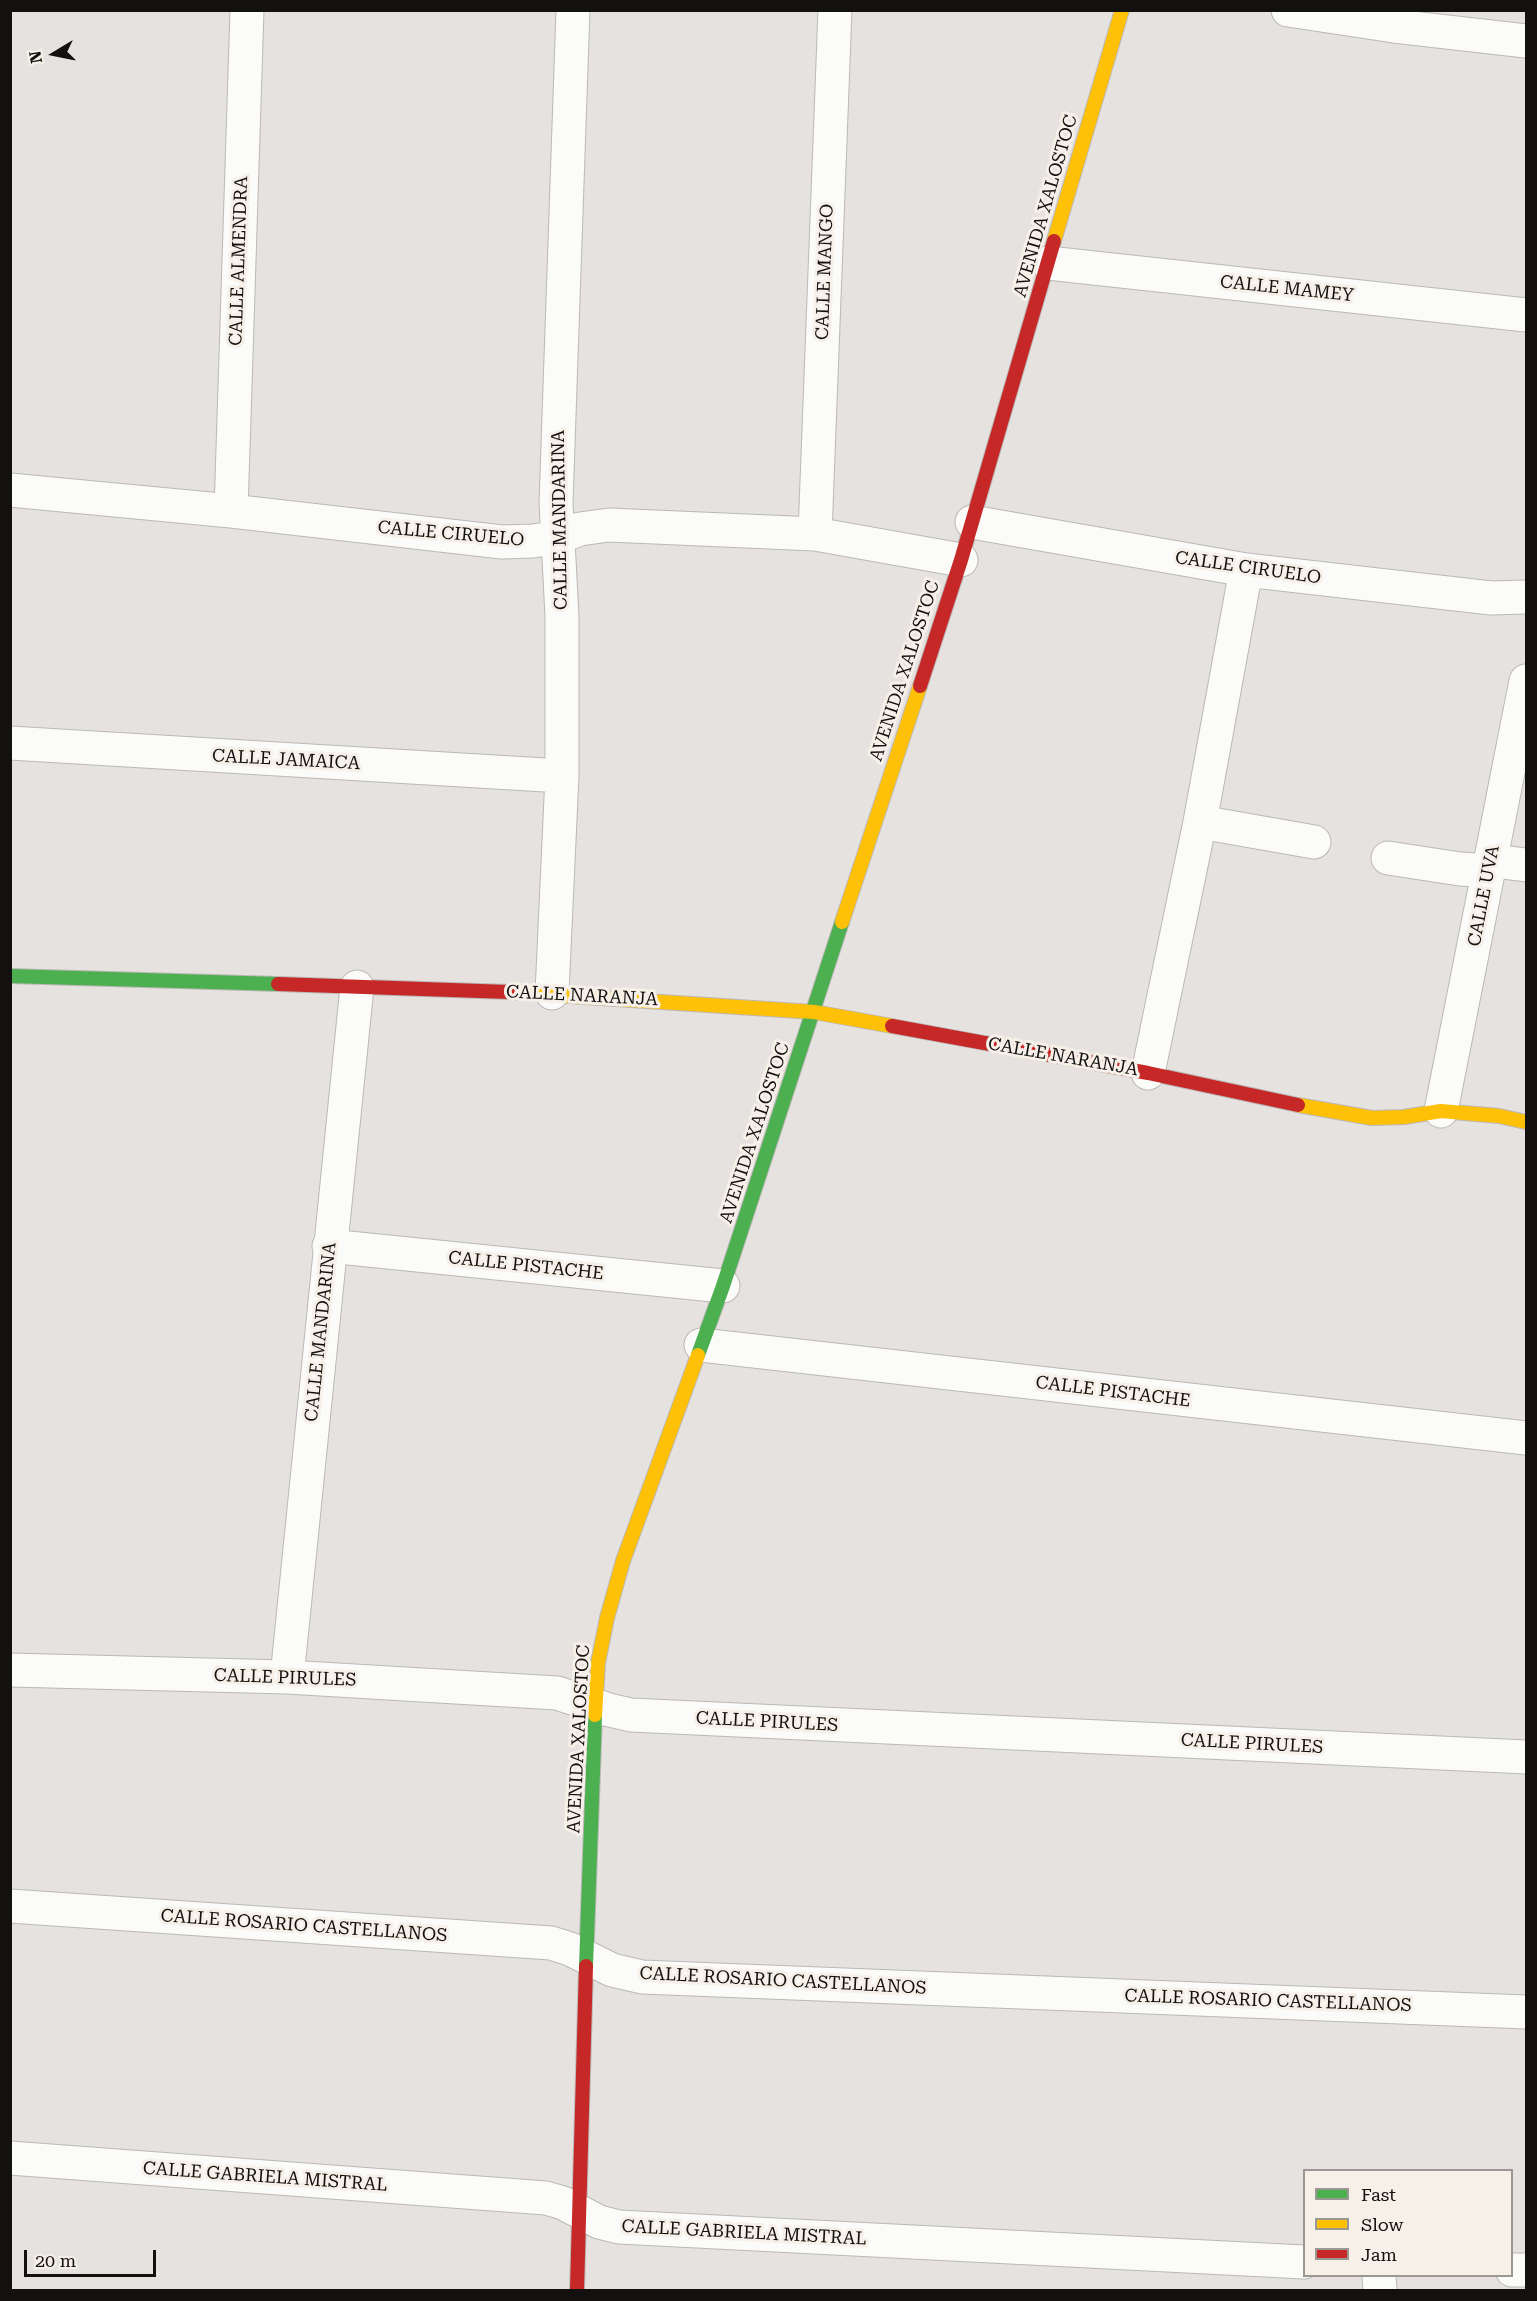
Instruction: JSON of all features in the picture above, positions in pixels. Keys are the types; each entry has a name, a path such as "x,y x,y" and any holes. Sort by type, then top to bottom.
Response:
{"street":[{"name":"CALLE ALMENDRA","path":"231,511 247,10"},
{"name":"CALLE MANDARINA","path":"552,993 562,776 562,616 557,491 573,10"},
{"name":"CALLE MANGO","path":"815,534 835,10"},
{"name":"AVENIDA XALOSTOC","path":"577,2290 595,1704 598,1663 607,1618 623,1561 723,1286 961,560 1122,10"},
{"path":"1288,10 1394,26 1527,41"},
{"name":"CALLE MAMEY","path":"1048,263 1527,315"},
{"name":"CALLE CIRUELO","path":"10,489 502,542 559,537 580,529 609,525 815,534 961,560"},
{"name":"CALLE CIRUELO","path":"972,522 1246,570 1491,598 1527,597"},
{"name":"CALLE NARANJA","path":"1148,1073 1200,822 1246,570"},
{"name":"CALLE UVA","path":"1441,1111 1527,681"},
{"name":"CALLE JAMAICA","path":"10,743 562,776"},
{"path":"1200,822 1314,842"},
{"path":"1389,858 1476,870 1502,862 1527,865"},
{"name":"CALLE NARANJA","path":"10,976 552,993 814,1012 1148,1073 1325,1111 1372,1118 1404,1117 1441,1111 1499,1116 1527,1122"},
{"name":"CALLE MANDARINA","path":"287,1677 357,987"},
{"name":"CALLE PISTACHE","path":"329,1246 723,1286"},
{"name":"CALLE PISTACHE","path":"700,1345 1527,1438"},
{"name":"CALLE PIRULES","path":"10,1670 287,1677 557,1694 630,1715 1527,1757"},
{"name":"CALLE ROSARIO CASTELLANOS","path":"10,1906 551,1943 570,1949 612,1970 642,1977 1527,2012"},
{"name":"CALLE GABRIELA MISTRAL","path":"10,2157 546,2199 563,2203 599,2222 619,2227 1303,2262"}],"traffic: fast":[{"path":"698,1355 723,1286 842,922"},
{"path":"10,976 278,984"},
{"path":"586,1966 595,1715"}],"traffic: slow":[{"path":"1054,241 1122,10"},
{"path":"842,922 920,686"},
{"path":"509,992 814,1012 892,1026"},
{"path":"1298,1105 1372,1118 1404,1117 1441,1111 1499,1116 1526,1122"},
{"path":"595,1715 598,1663 607,1618 623,1561 698,1355"}],"traffic: jam":[{"path":"920,686 961,560 1054,241"},
{"path":"278,984 509,992"},
{"path":"892,1026 1148,1073 1298,1105"},
{"path":"577,2290 586,1966"}]}
